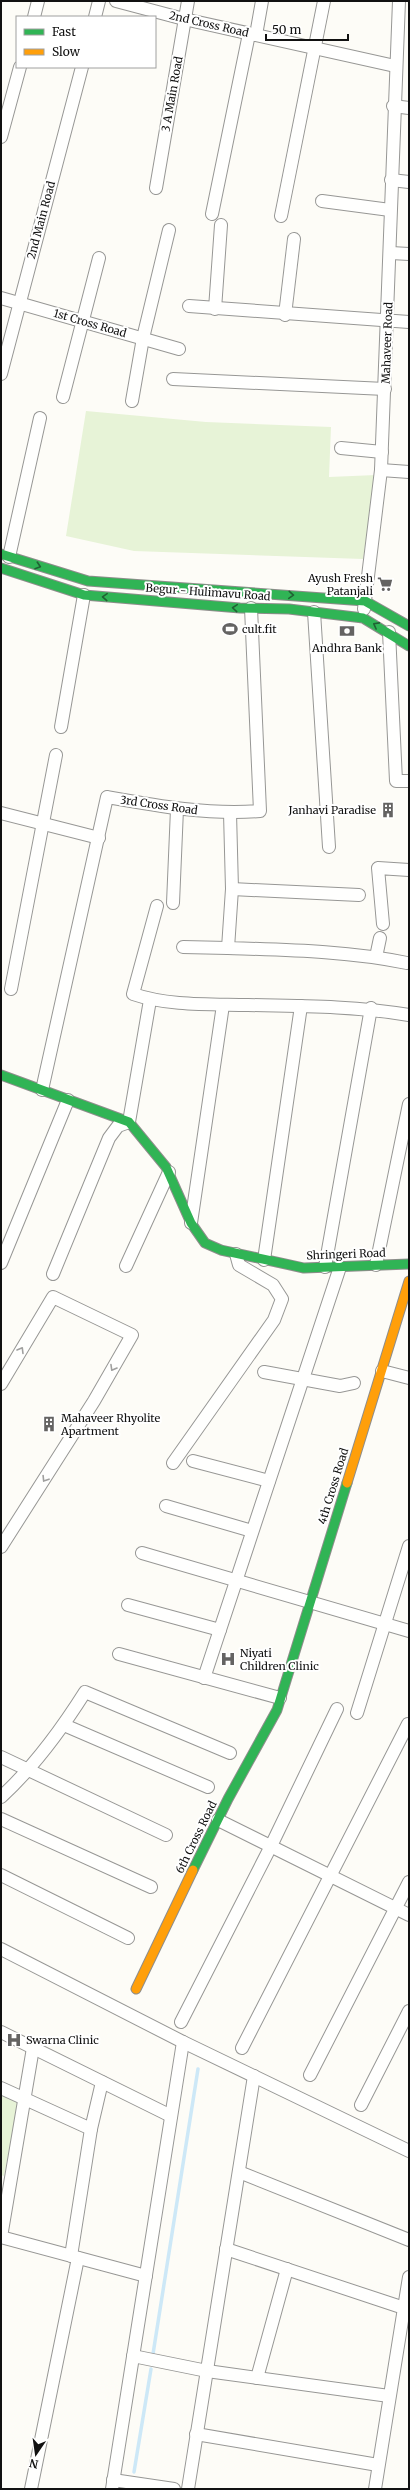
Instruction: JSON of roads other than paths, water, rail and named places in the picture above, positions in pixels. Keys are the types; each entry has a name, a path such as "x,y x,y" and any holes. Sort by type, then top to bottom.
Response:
{"street":[{"path":"34,16 38,1"},
{"path":"95,16 100,1"},
{"name":"2nd Cross Road","path":"118,1 184,20 395,66"},
{"name":"3 A Main Road","path":"156,188 188,1"},
{"path":"212,214 262,1"},
{"path":"281,216 316,49 324,1"},
{"name":"Mahaveer Road","path":"363,618 381,470 391,253 390,210 393,106 395,66 403,6"},
{"path":"1,137 20,68"},
{"name":"2nd Main Road","path":"1,374 82,68"},
{"path":"393,106 409,108"},
{"path":"391,180 409,182"},
{"path":"322,201 390,210"},
{"path":"215,309 221,225"},
{"path":"132,401 143,338 169,230"},
{"path":"285,315 294,239"},
{"path":"391,253 409,254"},
{"path":"63,397 99,258"},
{"name":"1st Cross Road","path":"1,298 180,349"},
{"path":"189,306 285,315 409,322"},
{"path":"173,379 385,389"},
{"path":"5,555 40,418"},
{"path":"340,448 382,452"},
{"path":"381,470 409,472"},
{"name":"Begur - Hulimavu Road","path":"5,555 88,581 365,601 409,626"},
{"name":"Begur - Hulimavu Road","path":"1,568 84,596 314,612 363,618 389,632 409,646"},
{"path":"61,728 84,596"},
{"name":"3rd Cross Road","path":"42,1090 107,797 177,809 230,813 260,811 251,608"},
{"path":"314,612 329,847"},
{"path":"389,632 396,781 409,781"},
{"path":"11,989 44,824 56,755"},
{"path":"173,903 177,809"},
{"path":"1,813 99,838"},
{"path":"228,948 232,889 230,813"},
{"path":"383,924 378,868 409,870"},
{"path":"232,889 359,896"},
{"path":"157,906 133,994 150,1000 223,1005 370,1008 409,1015"},
{"path":"376,957 380,938"},
{"path":"183,947 228,948 376,957 407,963"},
{"path":"129,1122 150,1000"},
{"path":"191,1224 223,1005"},
{"path":"264,1260 301,1006"},
{"path":"325,1267 370,1008"},
{"path":"2,1076 129,1122"},
{"path":"1,1263 68,1100"},
{"path":"376,1265 409,1104"},
{"path":"53,1274 109,1138 118,1126 129,1122"},
{"name":"Shringeri Road","path":"129,1122 168,1172 191,1224 206,1243 236,1254 304,1268 409,1264"},
{"path":"126,1266 168,1172"},
{"path":"173,1463 274,1320 282,1299 273,1285 239,1265 236,1254"},
{"path":"204,1678 340,1266"},
{"name":"4th Cross Road","path":"280,1698 409,1281"},
{"path":"1,1384 53,1297 132,1334 94,1401 1,1547"},
{"path":"382,1370 409,1378"},
{"path":"264,1372 340,1386 354,1383"},
{"path":"193,1461 269,1481"},
{"path":"166,1506 252,1531"},
{"path":"357,1713 383,1624 409,1546"},
{"path":"142,1553 409,1631"},
{"path":"128,1605 220,1630"},
{"path":"119,1654 280,1698"},
{"path":"1,1797 28,1772 64,1725 85,1692 230,1753"},
{"name":"6th Cross Road","path":"136,1989 218,1820 277,1710 280,1698"},
{"path":"181,2022 271,1846 337,1709"},
{"path":"242,2048 408,1724"},
{"path":"64,1725 208,1787"},
{"path":"1,1757 28,1772 166,1836"},
{"path":"1,1819 151,1887"},
{"path":"218,1820 331,1874 409,1914"},
{"path":"1,1875 128,1938"},
{"path":"310,2075 409,1882"},
{"path":"1,1950 183,2042 409,2151"},
{"path":"361,2105 409,2011"},
{"path":"1,2032 171,2116"},
{"path":"174,2489 113,2484 183,2042"},
{"path":"34,2048 25,2100 5,2181 1,2237 146,2276"},
{"path":"188,2489 254,2076"},
{"path":"31,2489 75,2257 91,2129 102,2082"},
{"path":"1,2088 91,2129"},
{"path":"239,2172 409,2240"},
{"path":"226,2249 404,2308"},
{"path":"257,2378 287,2269"},
{"path":"374,2489 409,2277"},
{"path":"133,2356 207,2371 389,2396"},
{"path":"196,2434 378,2465"}],"waterway":[{"path":"153,2354 198,2069"},
{"path":"134,2472 151,2369"}],"place":[{"name":"Ayush Fresh Patanjali","path":"385,584"},
{"name":"cult.fit","path":"230,629"},
{"name":"Andhra Bank","path":"347,631"},
{"name":"Janhavi Paradise","path":"388,810"},
{"name":"Mahaveer Rhyolite Apartment","path":"49,1424"},
{"name":"Niyati Children Clinic","path":"228,1659"},
{"name":"Swarna Clinic","path":"14,2040"}]}
